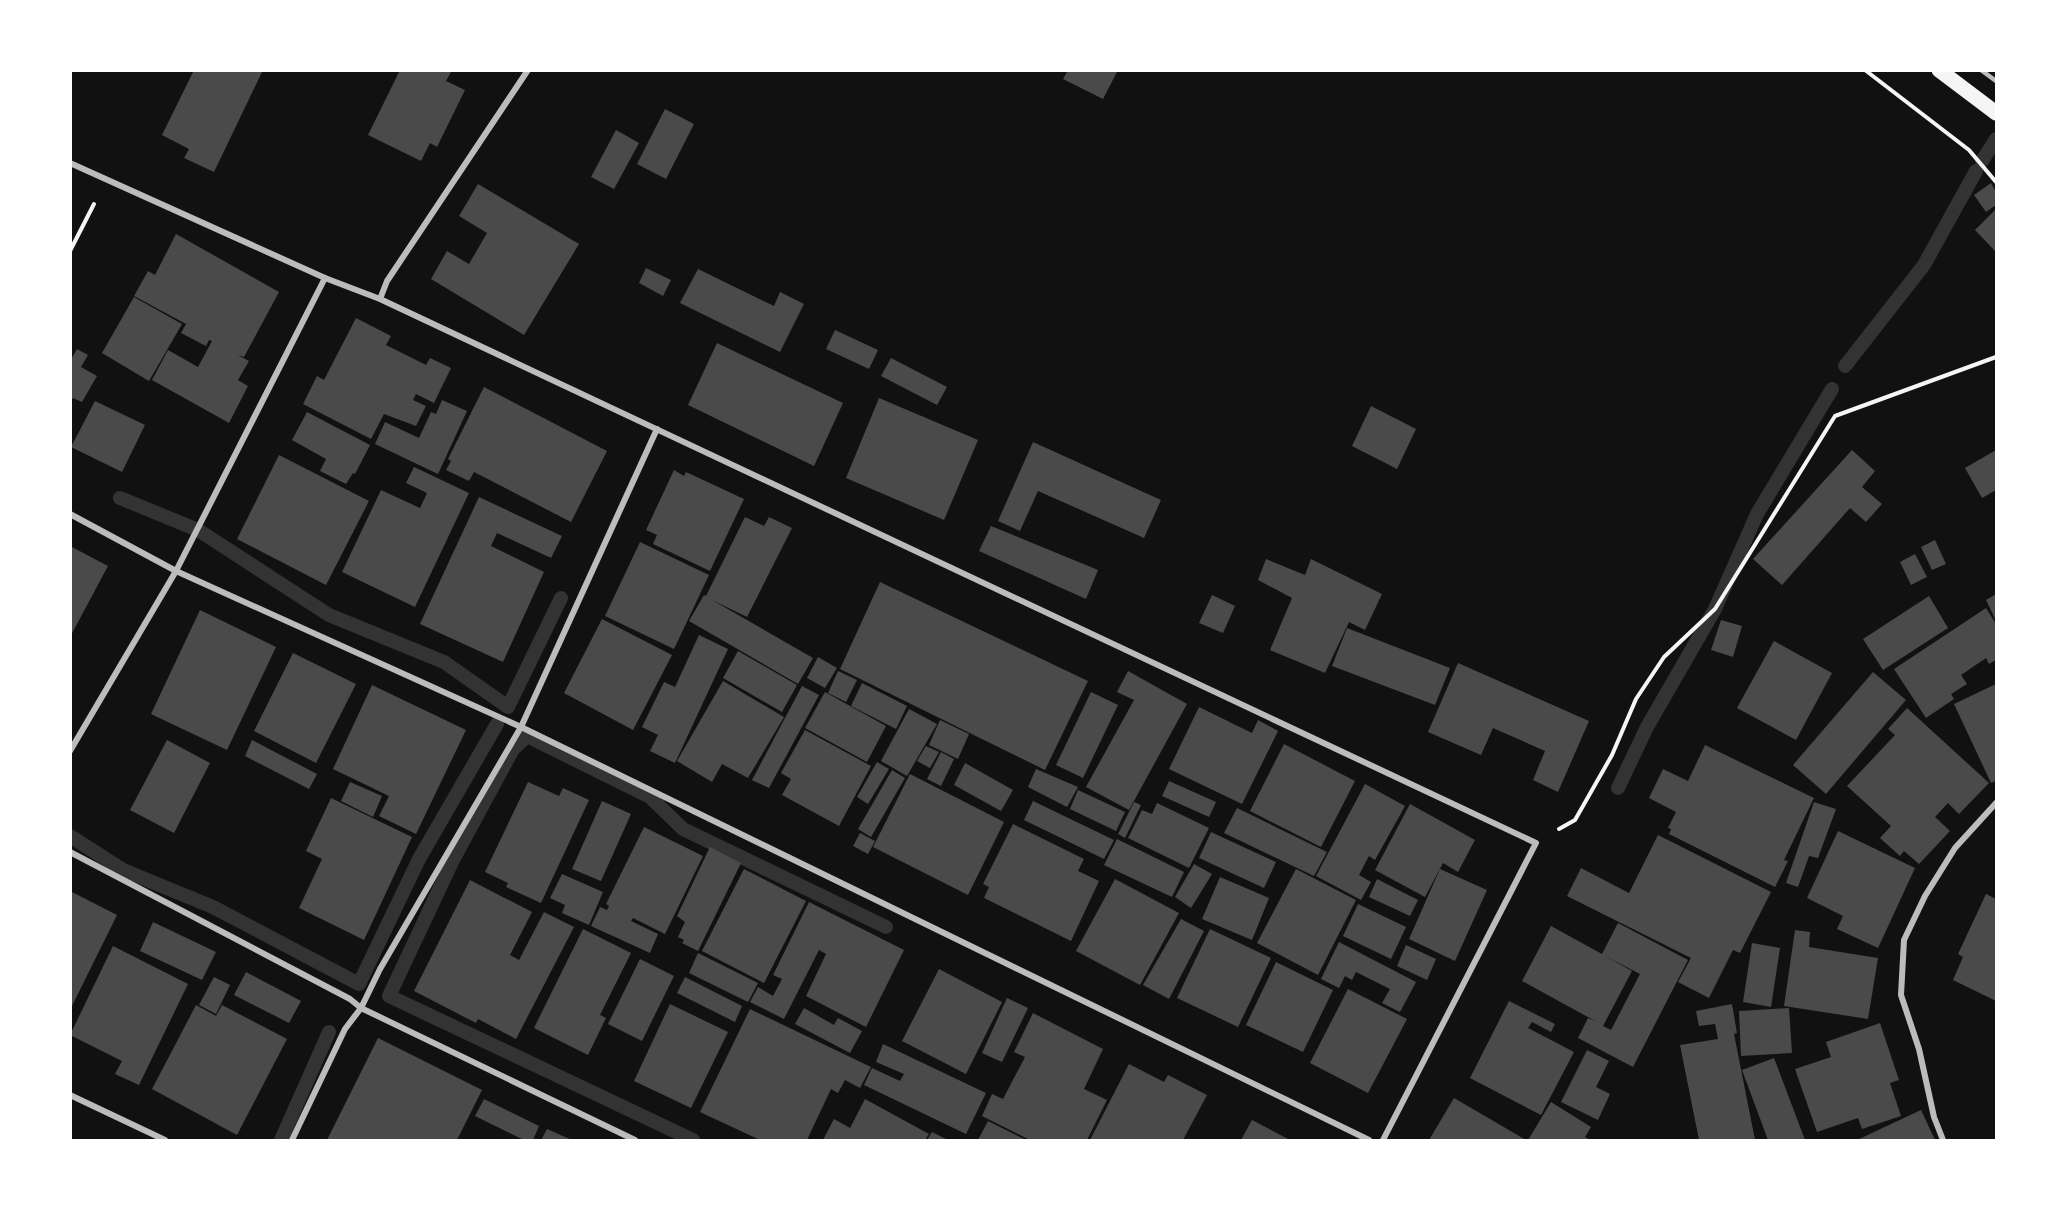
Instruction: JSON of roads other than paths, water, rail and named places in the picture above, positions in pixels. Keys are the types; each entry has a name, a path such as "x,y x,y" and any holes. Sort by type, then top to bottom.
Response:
{"main road":[{"path":"1939,70 1996,113"}],"street":[{"path":"380,298 387,281 528,70"},
{"path":"70,163 326,278 380,298 1536,843 1383,1140"},
{"path":"70,751 176,571 326,278"},
{"path":"292,1140 345,1029 361,1008 380,969 521,727 657,429"},
{"path":"70,514 176,571 521,727 1369,1140"},
{"path":"1943,1140 1934,1117 1919,1049 1901,995 1904,940 1925,896 1955,848 1996,803"},
{"path":"70,852 350,999 361,1008 635,1140"},
{"path":"70,1095 165,1140"}],"lane":[{"path":"1982,70 1996,81"}],"waterway":[{"path":"1982,161 1996,139"},
{"path":"1845,366 1924,265 1976,171"},
{"path":"1618,788 1647,727 1715,609 1757,514 1832,389"},
{"path":"120,498 198,530 329,615 444,662 508,707 561,598"},
{"path":"70,836 123,870 213,907 359,984 419,859 497,724"},
{"path":"693,1140 389,996 452,862 513,749 527,736 650,797 683,829 886,927"},
{"path":"281,1140 329,1032"}]}
